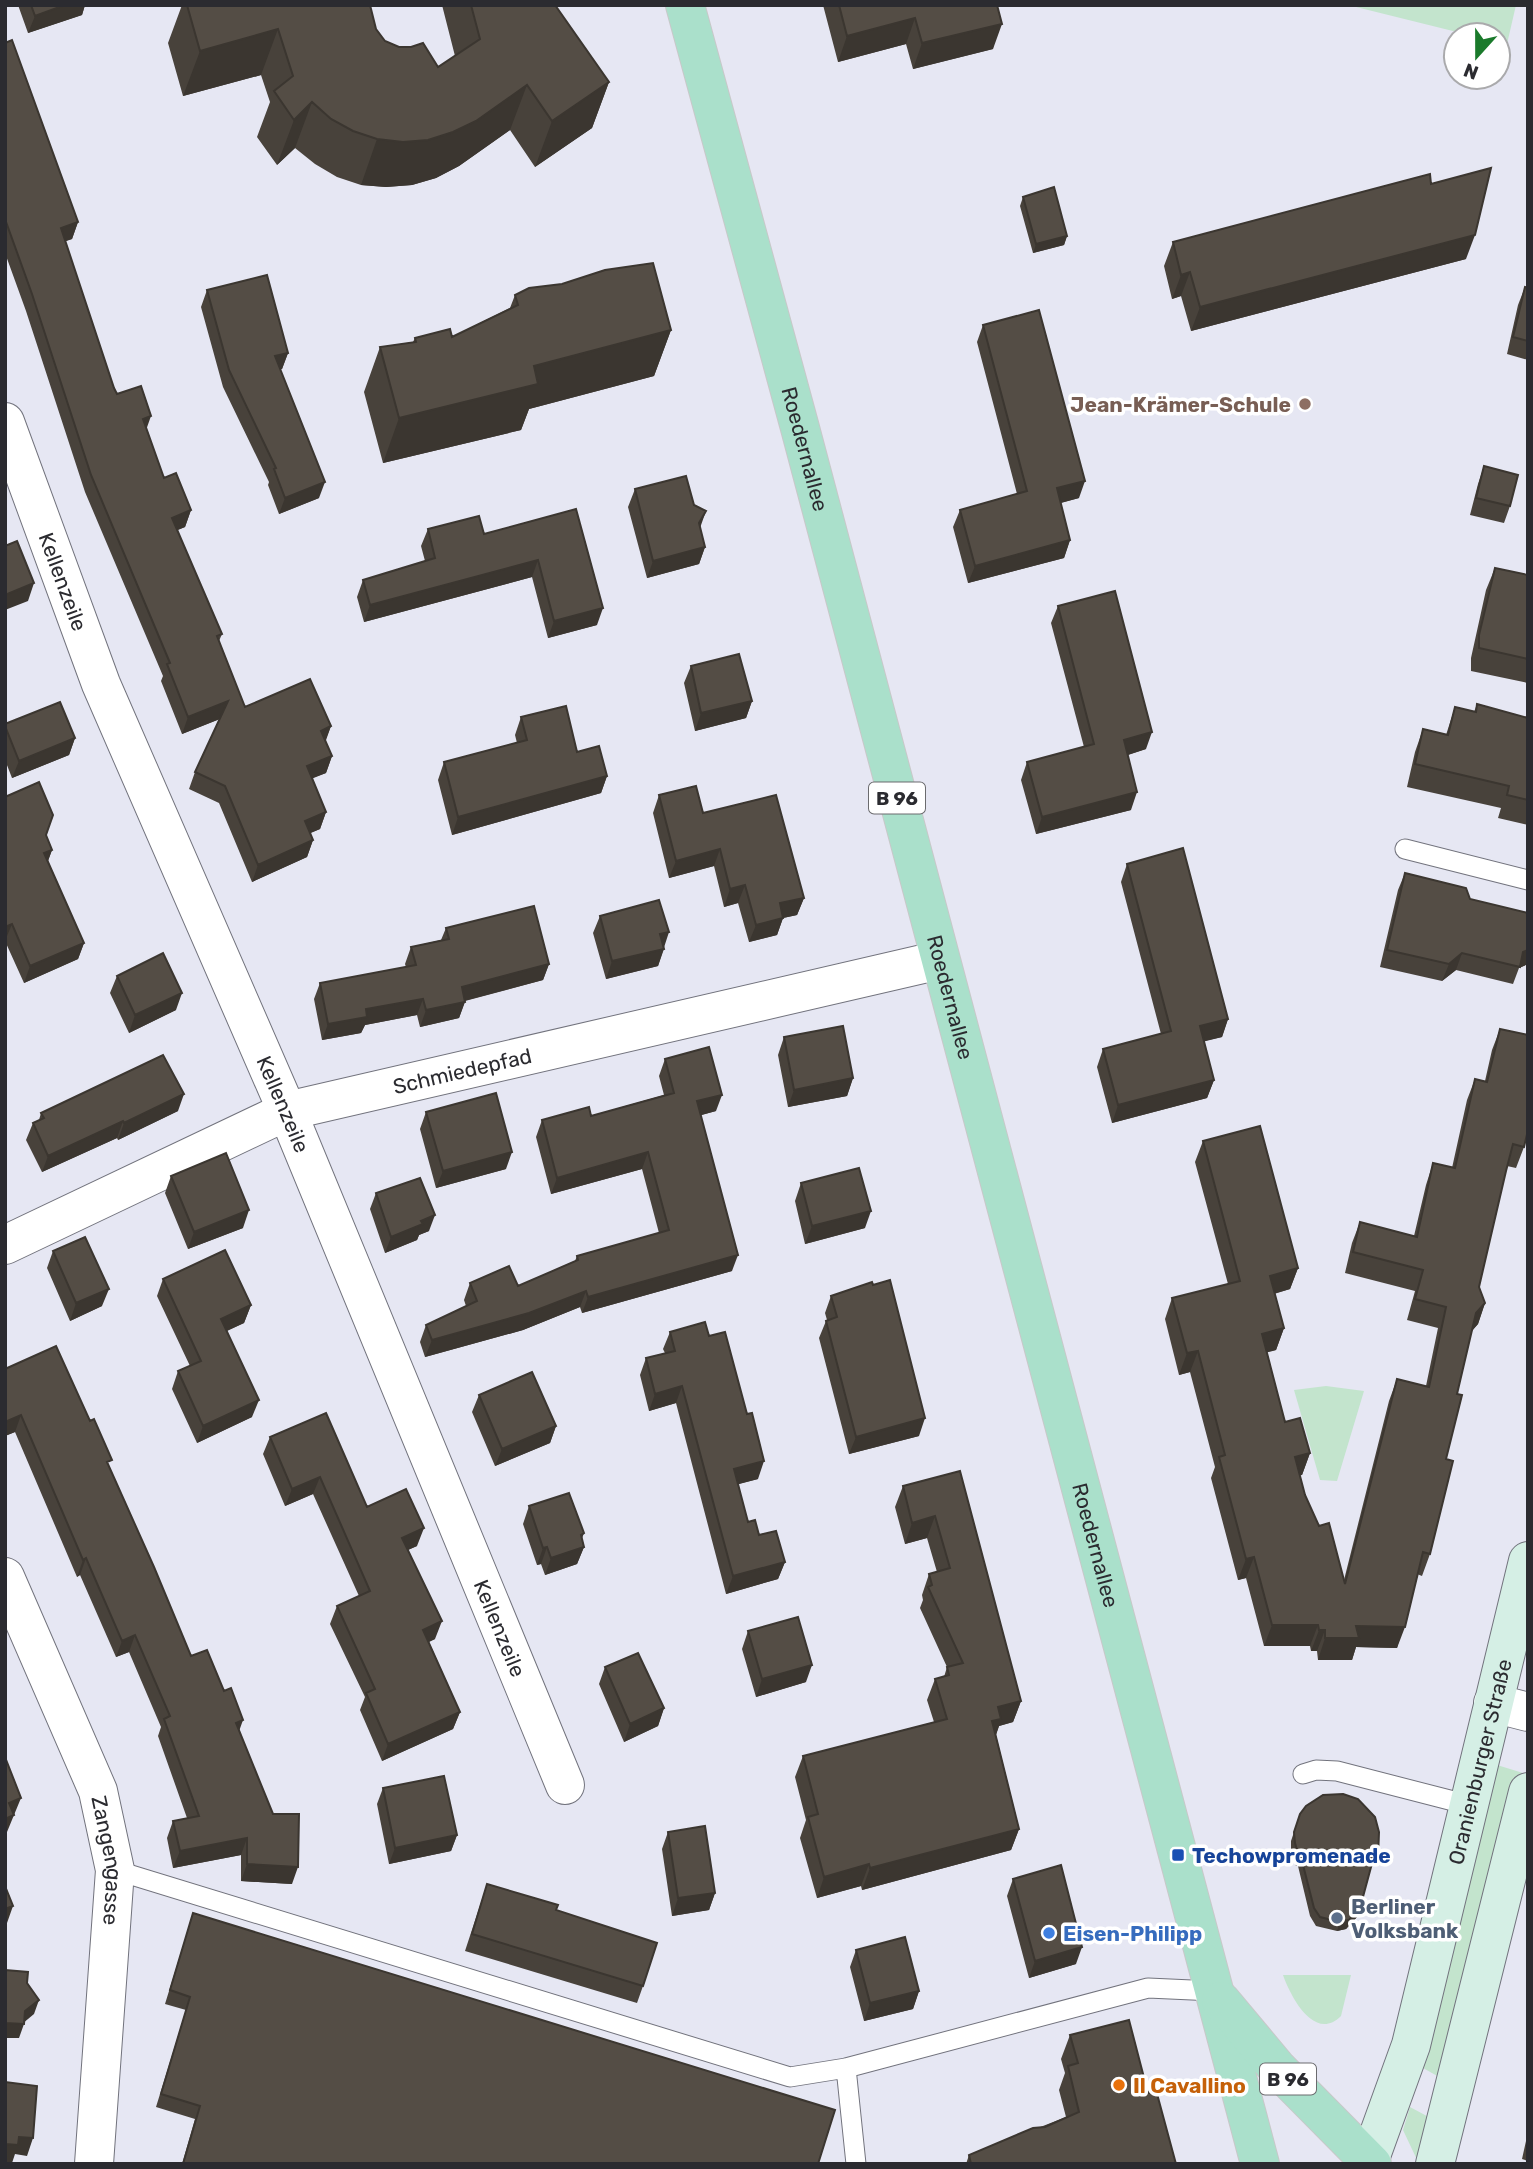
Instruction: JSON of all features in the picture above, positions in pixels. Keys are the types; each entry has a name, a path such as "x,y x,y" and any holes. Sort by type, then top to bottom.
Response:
{"main road":[{"name":"Roedernallee","path":"685,5 1260,2164"},
{"name":"Oranienburger Straße","path":"1370,2163 1411,2045 1469,1805 1511,1708 1528,1561"},
{"path":"1435,2164 1528,1792"},
{"name":"Roedernallee","path":"1214,1991 1278,2068 1370,2163"}],"street":[{"name":"Kellenzeile","path":"5,422 102,684 287,1111 565,1785"},
{"name":"Schmiedepfad","path":"5,1245 287,1111 940,960"},
{"name":"Zangengasse","path":"5,1577 98,1791 114,1870 94,2164"}],"lane":[{"path":"1405,849 1528,880"},
{"path":"1303,1774 1316,1770 1337,1771 1469,1805"},
{"path":"114,1870 790,2077 846,2068 1147,1988 1214,1991"},
{"path":"846,2068 856,2164"}],"green space":[{"path":"1348,5 1516,5 1512,22 1442,21 1442,28"},
{"path":"1326,1386 1364,1391 1337,1481 1320,1480 1294,1390"},
{"path":"1497,1765 1523,1773 1448,2082 1423,2068"},
{"path":"1283,1975 1351,1975 1341,2016 1331,2023 1322,2024 1313,2020 1297,2004"},
{"path":"1410,2107 1438,2122 1419,2164 1403,2130"}],"building":[{"path":"31,5 65,5 35,16"},
{"path":"187,5 370,5 376,29 385,41 399,47 423,43 438,67 480,39 471,5 555,5 609,82 552,121 527,85 476,121 453,132 428,140 403,142 377,139 353,131 331,119 312,102 294,120 274,91 293,76 278,29 200,51"},
{"path":"839,5 997,5 1002,24 922,43 915,18 847,36"},
{"path":"12,40 78,222 61,228 114,388 117,394 141,386 151,416 143,419 164,478 176,473 191,510 172,518 222,634 217,636 245,707 310,679 331,726 321,731 332,756 307,766 326,812 305,821 313,840 258,865 225,786 195,772 228,701 188,717 167,664 170,663 91,475 5,219 5,43"},
{"path":"1491,168 1475,235 1200,307 1190,272 1181,275 1173,242 1430,174 1431,184"},
{"path":"1054,187 1067,236 1036,244 1023,197"},
{"path":"653,263 671,330 534,366 538,384 399,418 380,347 416,342 415,338 450,329 452,337 518,305 515,295 529,288 562,284 605,270"},
{"path":"267,275 288,353 275,356 325,482 285,498 274,469 276,468 229,370 207,290"},
{"path":"1525,287 1528,288 1528,341 1513,337"},
{"path":"1039,310 1085,481 1057,488 1070,540 975,566 960,510 1027,491 983,325"},
{"path":"1484,466 1518,475 1510,506 1476,498"},
{"path":"686,476 694,505 706,511 699,523 705,547 653,561 635,489"},
{"path":"576,509 603,608 554,621 538,560 370,605 363,580 435,558 428,529 479,516 484,534"},
{"path":"17,541 34,583 5,595 5,546"},
{"path":"1495,568 1528,575 1528,659 1479,648 1479,635"},
{"path":"1115,591 1152,732 1124,740 1137,792 1042,817 1027,762 1094,744 1058,606"},
{"path":"739,654 752,701 701,713 691,666"},
{"path":"60,702 75,738 19,761 5,724"},
{"path":"1477,704 1528,718 1528,800 1507,795 1509,786 1415,764 1423,729 1448,735 1455,707 1476,712"},
{"path":"566,706 577,752 599,746 607,776 458,817 444,762 527,740 521,717"},
{"path":"39,782 53,815 46,835 52,850 44,853 84,943 30,966 12,924 5,927 5,797"},
{"path":"696,786 703,813 776,795 804,898 780,903 783,918 756,925 745,885 730,889 720,849 676,861 659,795"},
{"path":"1183,848 1228,1019 1200,1026 1214,1080 1118,1105 1103,1049 1171,1031 1127,864"},
{"path":"1405,873 1466,888 1470,899 1528,913 1528,950 1523,952 1520,967 1462,953 1449,964 1387,950"},
{"path":"659,900 669,932 660,934 664,949 612,961 600,916"},
{"path":"534,906 549,964 462,987 465,1002 426,1010 423,999 366,1009 367,1017 328,1024 320,983 416,965 411,947 449,939 446,928"},
{"path":"163,953 182,993 135,1015 117,976"},
{"path":"843,1026 853,1078 794,1090 784,1037"},
{"path":"1500,1029 1528,1035 1528,1130 1524,1147 1513,1144 1506,1171 1479,1287 1485,1303 1476,1313 1457,1394 1462,1395 1446,1459 1453,1461 1430,1554 1423,1552 1405,1627 1356,1626 1359,1638 1325,1638 1325,1630 1319,1630 1318,1625 1272,1625 1254,1557 1246,1559 1219,1457 1225,1455 1198,1351 1187,1353 1172,1298 1240,1281 1203,1141 1260,1126 1298,1268 1270,1276 1284,1328 1262,1334 1285,1422 1300,1418 1310,1453 1295,1457 1305,1495 1319,1526 1329,1523 1345,1584 1397,1379 1429,1387 1446,1307 1415,1299 1423,1270 1353,1252 1360,1222 1417,1237 1433,1163 1455,1168 1475,1079 1487,1082"},
{"path":"709,1047 722,1095 697,1101 738,1255 588,1297 586,1291 529,1313 432,1340 426,1325 477,1301 470,1283 509,1266 518,1286 578,1260 577,1256 669,1230 648,1152 557,1178 542,1120 589,1107 591,1116 674,1093 665,1059"},
{"path":"163,1055 184,1094 48,1156 33,1123 44,1118 41,1113"},
{"path":"496,1093 512,1152 443,1171 426,1112"},
{"path":"226,1153 249,1210 194,1232 171,1176"},
{"path":"859,1168 871,1211 812,1226 801,1183"},
{"path":"420,1178 435,1215 421,1221 423,1224 391,1237 376,1193"},
{"path":"85,1237 109,1289 76,1303 53,1251"},
{"path":"225,1250 251,1305 221,1319 259,1400 203,1426 178,1371 201,1361 163,1279"},
{"path":"890,1280 925,1418 856,1437 826,1321 837,1317 831,1296 872,1282 873,1285"},
{"path":"705,1322 709,1336 725,1332 747,1414 752,1413 764,1461 734,1469 748,1522 755,1520 759,1535 776,1531 785,1562 733,1576 682,1386 655,1394 646,1358 675,1351 670,1332"},
{"path":"56,1346 90,1421 94,1419 112,1460 107,1462 191,1656 207,1650 224,1691 231,1688 243,1720 236,1723 273,1814 299,1814 298,1867 247,1864 247,1838 180,1851 173,1821 199,1816 164,1719 170,1716 135,1635 122,1641 86,1558 83,1560 21,1415 5,1422 5,1369"},
{"path":"532,1372 556,1426 502,1449 479,1395"},
{"path":"326,1413 367,1507 406,1489 424,1528 402,1538 442,1621 423,1630 460,1712 388,1744 366,1693 375,1689 337,1606 370,1591 320,1477 292,1489 270,1437"},
{"path":"960,1471 1021,1701 998,1707 1001,1719 992,1721 1019,1829 870,1868 869,1864 824,1877 808,1817 818,1814 803,1756 947,1719 935,1679 949,1675 947,1667 963,1663 928,1587 932,1585 929,1574 950,1568 935,1516 912,1523 903,1486"},
{"path":"569,1493 584,1533 581,1535 584,1547 551,1558 547,1547 543,1548 529,1506"},
{"path":"798,1617 812,1665 762,1679 748,1631"},
{"path":"638,1653 664,1708 630,1724 605,1667"},
{"path":"5,1757 21,1798 9,1803 14,1815 5,1819"},
{"path":"444,1776 457,1835 395,1848 383,1788"},
{"path":"1343,1794 1358,1799 1375,1817 1379,1832 1378,1858 1374,1856 1360,1908 1349,1920 1340,1922 1320,1917 1314,1908 1294,1832 1306,1806 1323,1795"},
{"path":"705,1826 715,1893 678,1898 668,1832"},
{"path":"1061,1865 1082,1947 1035,1961 1013,1879"},
{"path":"487,1884 558,1905 556,1910 657,1943 643,1986 472,1934"},
{"path":"5,1886 13,1906 5,1909"},
{"path":"193,1913 835,2110 818,2164 183,2164 200,2106 161,2094 190,1997 170,1990"},
{"path":"905,1937 919,1991 870,2003 856,1950"},
{"path":"5,1970 28,1972 27,1983 39,2000 25,2011 24,2024 5,2023"},
{"path":"1129,2020 1148,2093 1156,2090 1176,2164 971,2164 969,2155 1079,2112 1068,2066 1078,2063 1070,2035"},
{"path":"5,2082 37,2086 33,2138 19,2137 18,2145 5,2144"}],"place":[{"name":"Jean-Krämer-Schule","path":"1305,404"},
{"name":"Techowpromenade","path":"1178,1855"},
{"name":"Berliner Volksbank","path":"1337,1918"},
{"name":"Eisen-Philipp","path":"1049,1933"},
{"name":"Il Cavallino","path":"1119,2085"}]}
